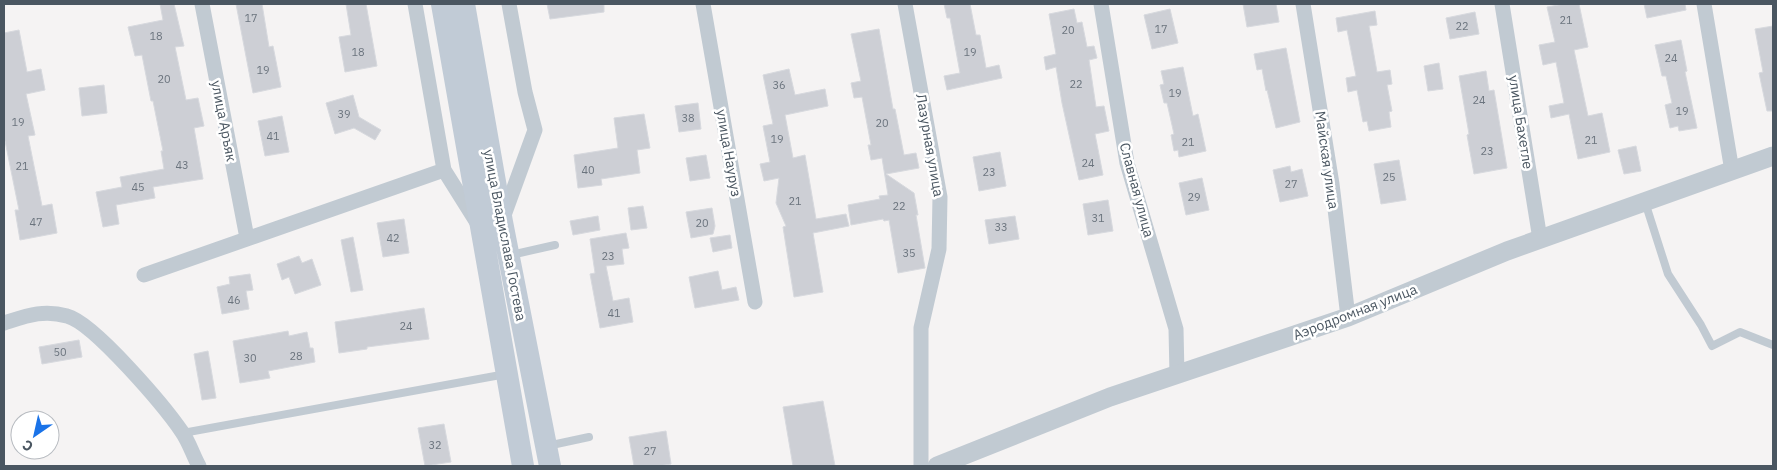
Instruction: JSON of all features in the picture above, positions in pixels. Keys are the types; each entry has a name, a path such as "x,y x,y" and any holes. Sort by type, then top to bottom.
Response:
{"main road":[{"name":"улица Владислава Гостева","path":"442,4 492,226 508,256 548,456"},
{"name":"улица Владислава Гостева","path":"464,4 492,226 507,374 523,466"}],"street":[{"name":"улица Аръяк","path":"202,4 247,238"},
{"path":"415,4 444,170 492,226 535,130 525,92 509,4"},
{"name":"улица Науруз","path":"703,4 755,302"},
{"name":"Лазурная улица","path":"905,4 940,197 939,249 921,328 921,466"},
{"name":"Славная улица","path":"1101,4 1127,163 1176,329 1176,375"},
{"name":"Майская улица","path":"1303,4 1332,184 1348,317"},
{"name":"улица Бахетле","path":"1502,4 1540,239"},
{"path":"1704,4 1732,171"},
{"name":"Аэродромная улица","path":"937,466 1110,397 1348,317 1507,251 1773,156"},
{"path":"144,275 444,170"},
{"path":"4,321 41,312 69,316 87,327 136,375 183,433 199,466"}],"lane":[{"path":"1645,202 1668,274 1701,325 1712,346 1740,332 1773,345"},
{"path":"508,256 555,245"},
{"path":"183,433 507,374"},
{"path":"548,456 589,437"}],"building":[{"path":"160,4 174,4 184,46 175,47 186,100 198,98 204,126 194,128 203,179 153,187 155,198 116,205 119,224 103,227 96,192 122,187 120,177 164,169 161,151 163,151 142,55 135,56 128,27 163,20"},
{"path":"236,4 262,4 269,47 273,46 281,87 253,93"},
{"path":"346,4 366,4 377,66 345,72 339,37 351,35"},
{"path":"547,4 604,4 604,12 550,19"},
{"path":"944,4 970,4 976,35 980,35 986,68 999,65 1002,78 947,90 944,76 960,73 950,18 947,18"},
{"path":"1243,4 1276,4 1279,22 1247,27"},
{"path":"1579,4 1588,47 1574,50 1588,116 1602,113 1610,152 1578,159 1569,114 1551,118 1549,106 1564,103 1556,62 1543,65 1539,45 1555,42 1547,7"},
{"path":"1644,4 1685,4 1686,10 1647,18"},
{"path":"1074,9 1077,23 1082,22 1087,47 1094,46 1097,58 1089,60 1096,107 1104,106 1109,131 1095,134 1103,175 1079,180 1056,67 1046,70 1044,57 1056,54 1049,14"},
{"path":"1170,9 1178,43 1152,49 1144,15"},
{"path":"1375,11 1377,25 1369,26 1377,72 1390,70 1392,84 1387,85 1392,111 1389,112 1391,127 1369,131 1367,121 1363,122 1357,90 1348,92 1346,78 1356,76 1347,30 1338,32 1336,18"},
{"path":"1475,12 1479,34 1450,39 1446,18"},
{"path":"1773,26 1773,111 1767,111 1759,73 1763,72 1755,29"},
{"path":"879,29 893,109 895,109 904,155 916,153 919,168 886,174 914,193 925,268 898,273 889,220 884,221 883,219 851,225 848,205 880,199 879,196 888,195 882,158 871,160 868,145 871,145 862,97 854,98 851,83 861,81 851,34"},
{"path":"19,30 27,72 41,69 45,90 26,94 35,135 28,136 42,206 52,204 57,233 20,240 15,210 19,210 4,141 4,33"},
{"path":"1681,40 1687,71 1685,72 1697,128 1679,131 1678,126 1670,128 1665,105 1672,103 1666,76 1662,76 1655,45"},
{"path":"1286,48 1300,122 1276,128 1262,69 1257,70 1254,54"},
{"path":"1439,63 1443,89 1428,91 1424,66"},
{"path":"1183,67 1193,116 1198,114 1206,151 1179,157 1178,150 1174,151 1171,135 1174,134 1167,103 1164,103 1160,85 1164,84 1161,71"},
{"path":"789,69 795,95 825,89 828,106 785,115 793,158 805,155 816,219 846,214 849,226 813,233 823,292 794,297 783,227 786,226 776,203 779,178 764,181 760,164 770,162 763,126 773,124 763,75"},
{"path":"1486,71 1489,91 1494,90 1507,168 1474,174 1459,76"},
{"path":"104,85 107,113 82,116 79,88"},
{"path":"353,95 359,117 381,130 375,140 354,128 335,134 326,103"},
{"path":"698,103 701,129 679,132 675,106"},
{"path":"644,114 650,148 637,150 640,173 601,179 602,185 578,188 574,155 618,148 614,118"},
{"path":"282,116 289,152 265,156 258,121"},
{"path":"1636,146 1641,171 1624,174 1618,150"},
{"path":"1000,152 1006,186 979,191 973,157"},
{"path":"706,155 710,178 690,181 686,158"},
{"path":"1399,160 1406,200 1381,204 1374,164"},
{"path":"1290,166 1291,172 1302,169 1308,196 1280,202 1273,170"},
{"path":"1202,178 1209,210 1186,215 1179,183"},
{"path":"1108,200 1113,231 1088,235 1083,204"},
{"path":"643,206 647,228 631,230 628,208"},
{"path":"712,208 715,226 713,234 691,238 686,212"},
{"path":"598,216 600,230 573,235 570,221"},
{"path":"1015,216 1019,239 989,244 985,220"},
{"path":"404,219 409,253 383,257 377,223"},
{"path":"626,233 629,248 622,249 624,264 606,266 613,301 629,298 633,322 600,328 590,274 595,273 590,239"},
{"path":"730,235 732,248 713,252 710,238"},
{"path":"353,237 363,290 351,292 341,240"},
{"path":"299,256 302,263 312,259 321,285 295,294 289,277 282,280 277,264"},
{"path":"718,271 722,290 736,287 739,300 695,308 689,277"},
{"path":"250,274 253,290 246,291 249,309 222,314 217,287 230,284 229,277"},
{"path":"424,308 429,339 367,347 367,349 339,353 335,322"},
{"path":"288,331 289,336 307,332 310,348 313,348 315,362 268,371 270,378 240,383 233,341"},
{"path":"79,340 82,357 42,364 39,347"},
{"path":"208,351 216,398 202,400 194,354"},
{"path":"823,401 835,466 793,466 783,407"},
{"path":"444,424 451,462 425,466 418,428"},
{"path":"666,431 671,464 634,466 629,437"}]}
